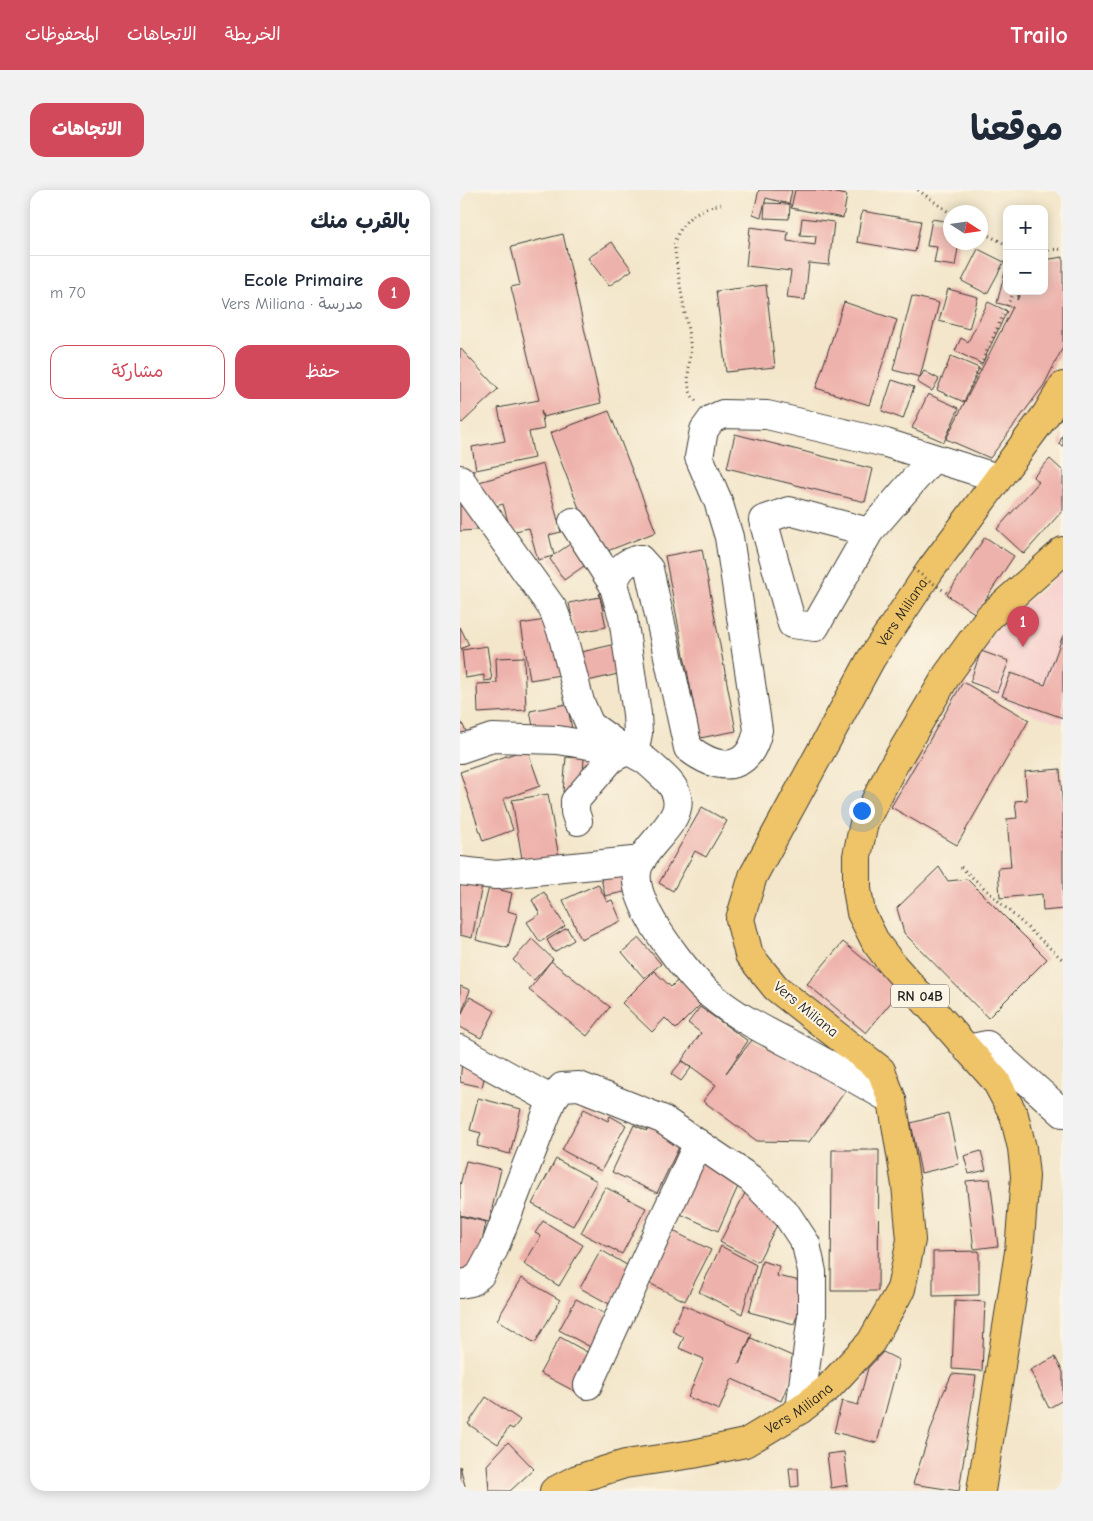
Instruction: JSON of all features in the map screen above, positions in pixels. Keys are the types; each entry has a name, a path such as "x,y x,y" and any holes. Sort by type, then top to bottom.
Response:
{"main road":[{"name":"Vers Miliana","path":"554,1491 577,1479 625,1464 693,1454 745,1443 800,1410 827,1389 871,1342 901,1288 911,1240 906,1185 892,1100 881,1070 770,981 749,955 740,919 753,876 871,659 931,569 1047,413 1063,386"},
{"name":"RN 04B","path":"981,1491 1019,1252 1025,1176 1022,1148 1014,1115 996,1081 892,964 876,943 861,913 857,889 857,856 864,823 891,770 947,675 989,617 1063,551"}],"street":[{"path":"613,584 619,569 630,561 640,559 649,569 688,748 703,760 723,766 743,760 755,747 758,730 729,537 718,501 699,457 704,430 712,419 723,414 767,415 886,443 998,478"},
{"path":"870,532 789,511 763,520 792,624 815,627 870,532 933,458"},
{"path":"460,479 553,610 562,633 580,702 590,726 630,753"},
{"path":"573,522 613,584 623,618 638,733 630,753"},
{"path":"460,749 492,738 558,740 640,756 672,783 677,799 674,819 642,860 637,872 639,893 650,916 674,953 711,996 760,1028 892,1100"},
{"path":"578,821 575,812 575,801 611,759 630,753"},
{"path":"460,871 496,875 642,860"},
{"path":"967,1049 987,1045 1063,1112"},
{"path":"460,1048 552,1100"},
{"path":"460,1284 471,1282 480,1275 494,1249 552,1100 562,1087 579,1086 662,1119 751,1179 787,1215 806,1244 812,1272 812,1315 800,1410"},
{"path":"588,1385 698,1143"}],"path":[{"path":"918,190 943,208"},
{"path":"712,419 692,397 688,377 691,350 674,242 684,223 700,208 721,204"},
{"path":"988,235 1003,243"},
{"path":"1048,250 1063,249"},
{"path":"970,388 1012,295"},
{"path":"913,569 947,593"},
{"path":"961,867 1063,960"}],"shaded area":[{"path":"1063,568 1063,723 1034,715 967,682 960,675 1006,619 1047,586"}],"building":[{"path":"759,190 792,190 789,204 766,198 761,217 753,214"},
{"path":"795,190 819,190 847,195 843,218 791,208"},
{"path":"765,203 790,204 789,219 764,218"},
{"path":"862,211 921,221 915,252 857,242"},
{"path":"802,218 834,222 829,265 809,263 805,300 787,298 791,271 746,266 750,227 788,232 787,241 815,245 816,236 800,235"},
{"path":"932,219 943,221 943,250 958,250 955,266 934,263 937,247 927,246"},
{"path":"563,234 601,403 543,417 541,410 544,429 529,432 534,458 476,470 472,447 505,441 498,408 539,400 511,287 520,285 511,247"},
{"path":"612,242 632,270 609,286 588,258"},
{"path":"978,250 1003,262 987,294 962,281"},
{"path":"1063,257 1063,347 1044,385 990,458 946,439 1013,307 997,303 1003,280 1003,295 1018,295 1017,300 1020,295 1048,295 1048,259"},
{"path":"766,285 775,367 726,372 716,291"},
{"path":"948,289 978,297 969,329 939,321"},
{"path":"912,296 939,303 920,377 893,370"},
{"path":"844,302 897,320 869,405 816,388"},
{"path":"988,302 1007,311 982,364 955,351 961,338 968,342"},
{"path":"460,348 498,389 462,423 460,421"},
{"path":"951,356 979,368 964,402 937,390"},
{"path":"924,371 939,379 932,391 917,382"},
{"path":"892,380 914,387 903,419 882,411"},
{"path":"928,394 959,408 944,442 912,428"},
{"path":"609,411 656,532 597,555 550,433"},
{"path":"735,434 873,469 865,502 727,468"},
{"path":"1063,434 1063,446 1059,444"},
{"path":"1050,459 1063,471 1063,510 1024,554 997,529 1039,482 1033,477"},
{"path":"543,464 561,532 549,535 554,555 576,540 591,561 564,580 550,559 553,556 538,560 529,528 511,532 503,504 486,509 479,482"},
{"path":"474,470 477,530 460,531 460,471"},
{"path":"985,537 1014,556 976,614 947,595"},
{"path":"702,549 736,731 700,738 665,556"},
{"path":"609,591 614,607 604,610 599,594"},
{"path":"600,597 606,627 575,633 569,603"},
{"path":"557,618 566,674 530,680 521,624"},
{"path":"460,627 469,645 460,649"},
{"path":"1063,635 1063,718 1002,696 1011,673 1045,685"},
{"path":"616,644 622,673 579,683 573,654"},
{"path":"487,646 492,680 484,681 484,675 465,678 462,650"},
{"path":"981,651 1009,661 997,692 970,682"},
{"path":"524,657 526,710 478,713 477,684 497,683 496,658"},
{"path":"963,682 1029,720 957,845 891,807"},
{"path":"567,704 574,739 537,746 530,711"},
{"path":"460,720 471,740 460,746"},
{"path":"527,749 540,786 503,799 513,830 483,841 460,772"},
{"path":"566,757 584,758 582,794 563,792"},
{"path":"1060,769 1063,811 1063,909 1043,911 1042,894 1000,898 998,868 1011,867 1007,819 1017,818 1015,801 1027,800 1025,772"},
{"path":"548,794 562,875 526,882 512,800"},
{"path":"702,807 727,821 706,857 695,851 673,891 659,883"},
{"path":"939,867 948,881 967,879 1047,959 988,1018 904,933 897,908"},
{"path":"630,873 633,890 605,896 601,878"},
{"path":"460,882 482,885 472,938 460,935"},
{"path":"598,884 607,902 612,900 621,921 581,939 563,900"},
{"path":"489,887 512,893 508,911 517,914 508,948 476,940"},
{"path":"544,892 565,926 540,942 527,922 540,914 532,900"},
{"path":"567,928 574,940 554,952 547,940"},
{"path":"639,938 661,964 644,978 622,952"},
{"path":"532,939 553,959 534,980 513,960"},
{"path":"843,942 901,990 866,1033 807,984"},
{"path":"551,961 610,1007 587,1036 529,990"},
{"path":"654,971 671,987 679,979 703,1002 676,1029 665,1018 652,1032 622,1003"},
{"path":"460,986 470,990 461,1015 470,997 495,1011 481,1038 460,1027"},
{"path":"700,1007 748,1041 726,1073 752,1040 851,1083 809,1142 757,1141 703,1101 716,1085 682,1060 701,1033 688,1023"},
{"path":"462,1061 487,1067 482,1087 460,1082"},
{"path":"682,1061 691,1068 681,1081 671,1074"},
{"path":"478,1098 521,1109 510,1154 477,1146 481,1133 470,1130"},
{"path":"584,1109 608,1121 610,1116 626,1125 601,1171 562,1150"},
{"path":"948,1113 959,1164 921,1173 911,1123"},
{"path":"652,1122 679,1147 657,1193 612,1172 634,1125 647,1131"},
{"path":"832,1150 879,1150 878,1291 831,1291"},
{"path":"981,1151 986,1170 969,1174 964,1156"},
{"path":"556,1159 597,1181 573,1226 532,1204"},
{"path":"466,1161 501,1169 489,1222 460,1215 460,1185"},
{"path":"699,1163 740,1182 718,1231 676,1212"},
{"path":"990,1179 998,1246 974,1249 966,1181"},
{"path":"605,1187 646,1208 622,1254 581,1233"},
{"path":"745,1193 780,1219 758,1262 720,1242"},
{"path":"460,1216 486,1222 473,1287 460,1284"},
{"path":"543,1221 583,1245 559,1286 524,1264 541,1236 535,1233"},
{"path":"673,1231 711,1250 685,1301 647,1282"},
{"path":"721,1246 756,1265 742,1314 699,1292"},
{"path":"601,1250 632,1268 611,1305 580,1288"},
{"path":"979,1251 979,1295 933,1296 933,1252"},
{"path":"762,1261 779,1266 777,1276 801,1281 802,1303 794,1324 749,1312"},
{"path":"522,1278 560,1300 535,1343 497,1320"},
{"path":"576,1299 613,1318 596,1350 559,1330"},
{"path":"955,1300 985,1302 982,1371 952,1369"},
{"path":"683,1305 752,1334 739,1364 751,1338 799,1359 781,1401 732,1379 719,1410 688,1397 704,1359 679,1348 684,1337 672,1331"},
{"path":"560,1337 596,1357 576,1392 540,1373"},
{"path":"883,1352 899,1360 877,1443 834,1432 842,1401 858,1405 868,1368"},
{"path":"1055,1357 1063,1372 1063,1400 1049,1408 1030,1370"},
{"path":"952,1374 976,1376 959,1491 913,1484 942,1396"},
{"path":"486,1397 520,1420 513,1429 509,1427 498,1444 468,1424"},
{"path":"508,1442 534,1469 510,1491 489,1491 487,1465"},
{"path":"844,1452 848,1485 831,1488 827,1454"},
{"path":"460,1466 465,1486 460,1487"},
{"path":"789,1468 798,1468 799,1486 791,1487"}],"place":[{"name":"Ecole Primaire","path":"1023,647"}]}
